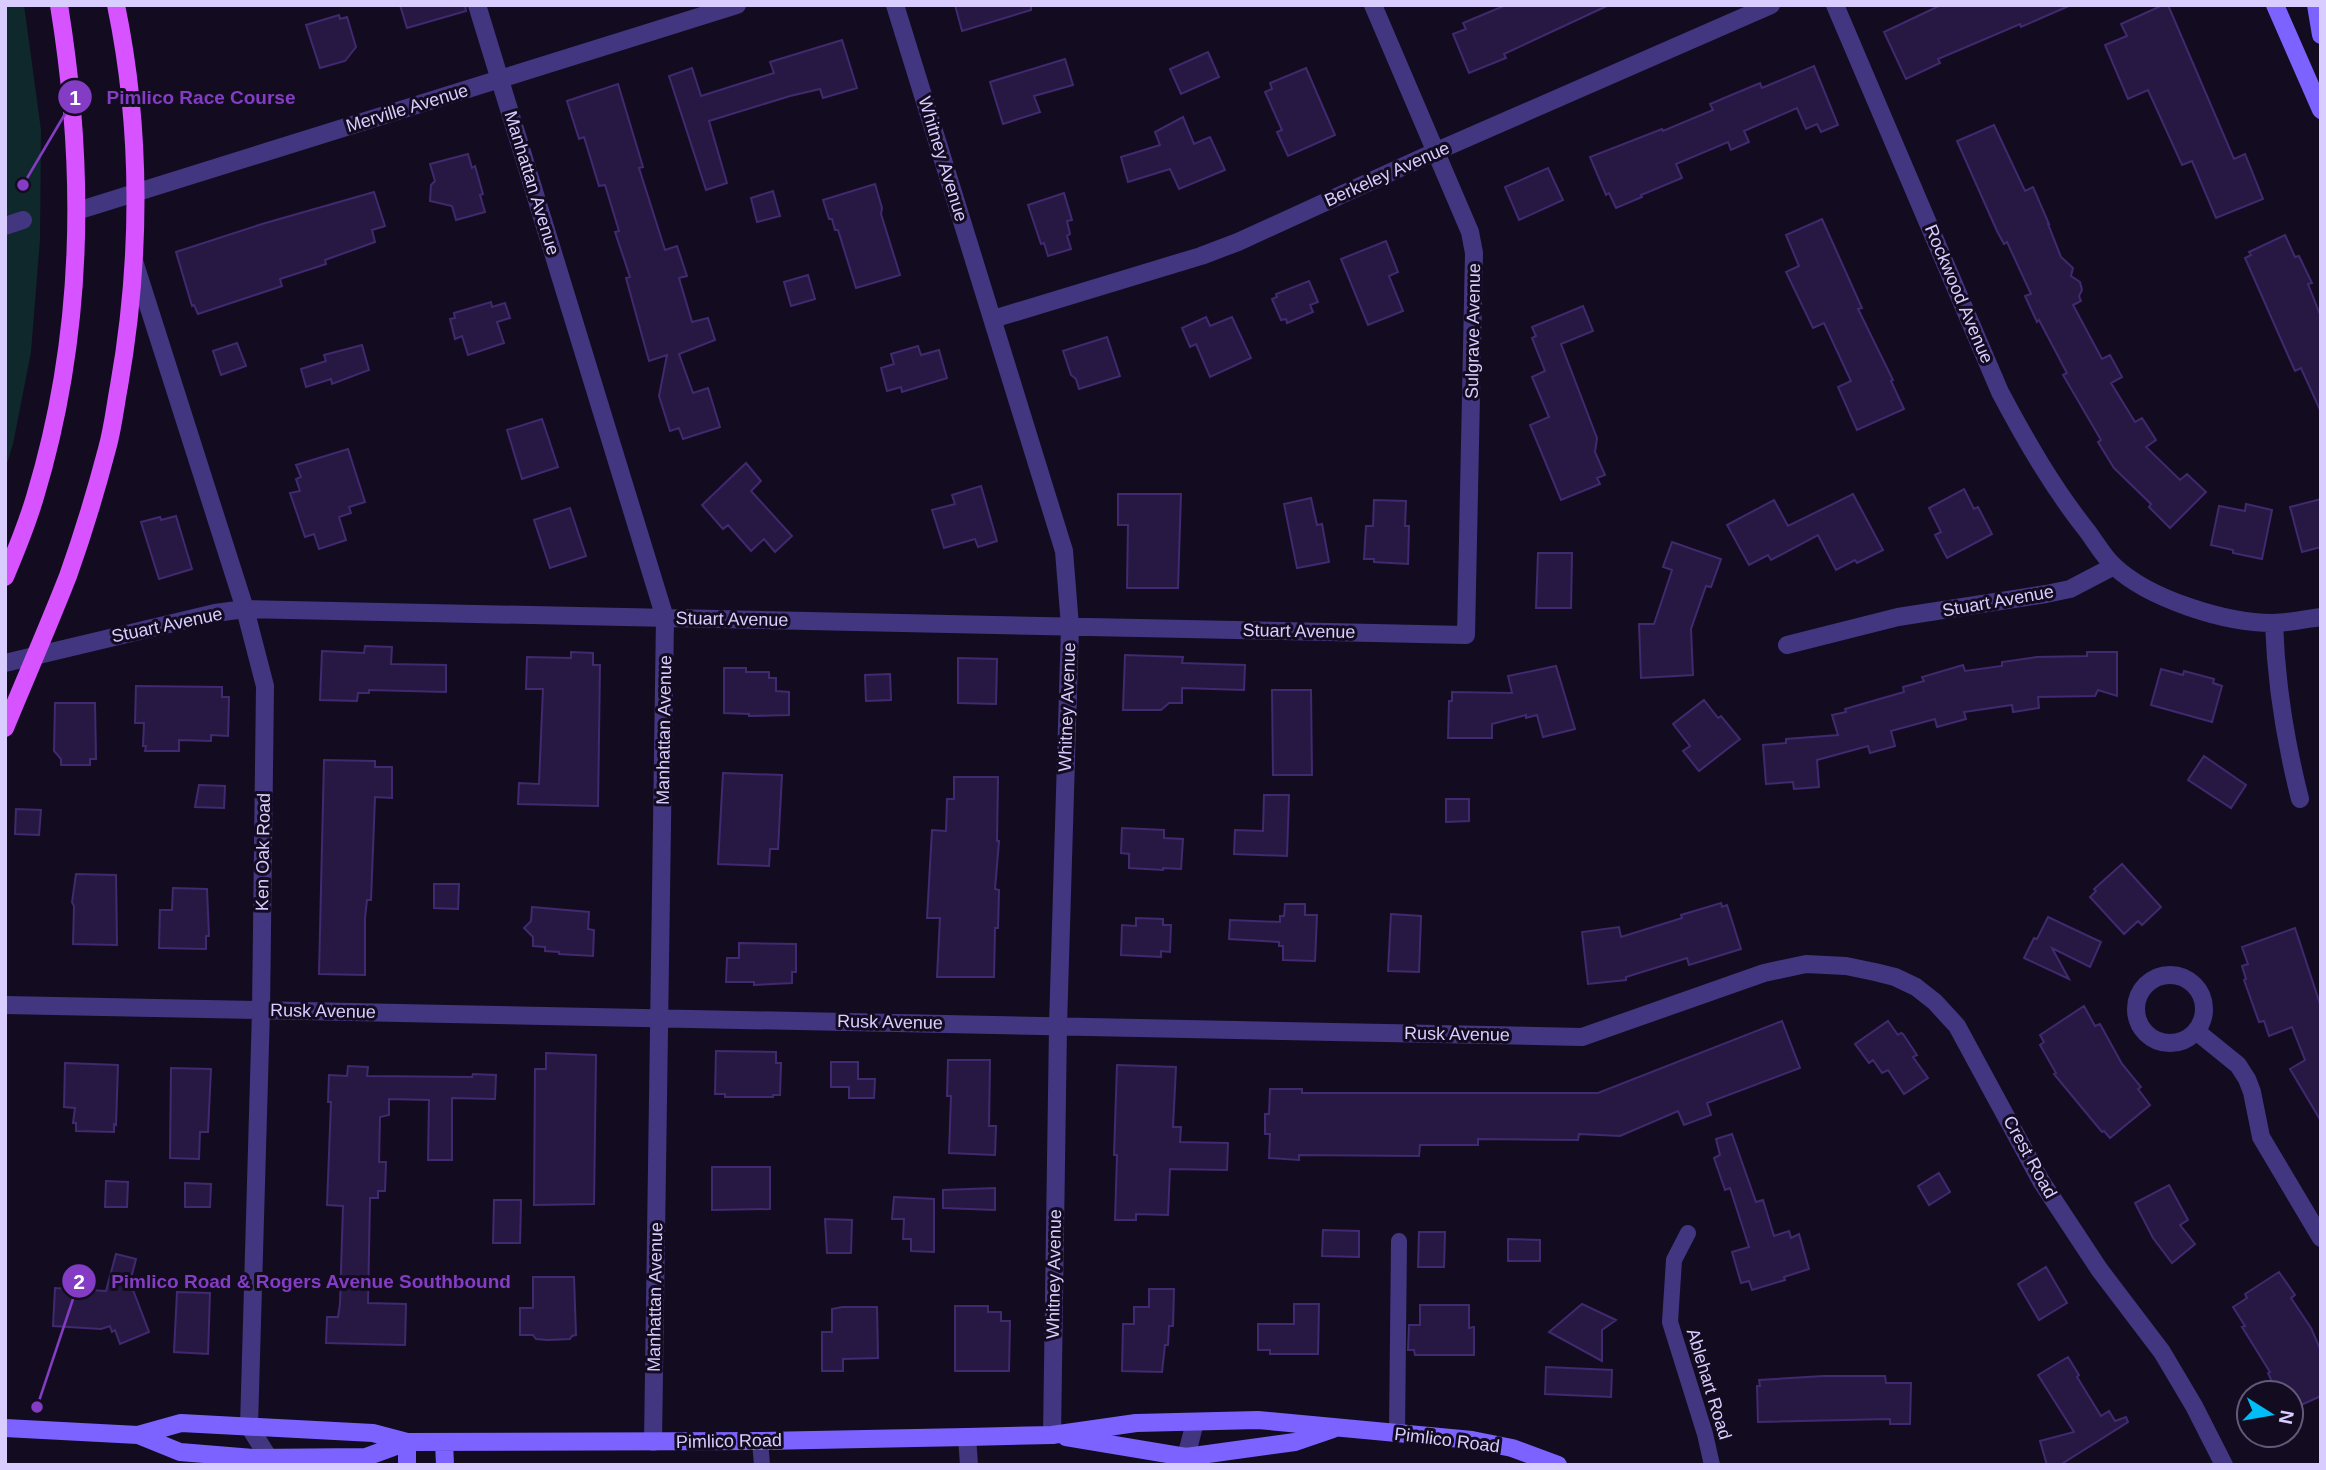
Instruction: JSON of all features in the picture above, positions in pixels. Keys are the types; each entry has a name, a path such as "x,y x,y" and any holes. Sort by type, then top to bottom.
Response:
{"main road":[{"path":"5,577 35,499 52,432 68,345 76,268 74,121 59,5"},
{"path":"5,728 68,575 108,446 126,341 134,260 135,194 126,53 116,5"}],"street":[{"name":"Manhattan Avenue","path":"477,5 665,618 653,1442"},
{"name":"Merville Avenue","path":"77,211 737,5"},
{"name":"Whitney Avenue","path":"895,5 1064,551 1070,626 1058,1026 1052,1434"},
{"name":"Sulgrave Avenue","path":"1373,5 1470,232 1474,253 1466,635"},
{"name":"Berkeley Avenue","path":"993,319 1226,247 1437,151 1771,5"},
{"name":"Rockwood Avenue","path":"1835,5 2000,392 2032,453 2062,499 2114,566"},
{"path":"2275,5 2321,110"},
{"path":"2316,5 2321,35"},
{"path":"5,226 23,220"},
{"name":"Ken Oak Road","path":"134,260 244,609 262,671 266,704 261,1010 249,1426"},
{"path":"2114,566 2142,587 2208,612 2242,620 2274,623 2321,617"},
{"name":"Stuart Avenue","path":"1787,645 1898,617 2070,589 2114,566"},
{"name":"Stuart Avenue","path":"5,663 215,613 244,609 1466,635"},
{"path":"2274,623 2279,703 2300,799"},
{"name":"Crest Road","path":"1763,973 1806,964 1846,966 1895,977 1916,987 1935,1002 1957,1026 2041,1181 2099,1269 2162,1352 2224,1465"},
{"name":"Rusk Avenue","path":"5,1005 1582,1037 1763,973"},
{"path":"2196,1031 2238,1065 2247,1079 2261,1137 2321,1238"},
{"name":"Pimlico Road","path":"5,1429 138,1435 181,1423 373,1433 407,1442 653,1442 1052,1434 1136,1423 1274,1420 1334,1429 1472,1440 1512,1448 1550,1463"},
{"path":"1186,1461 1195,1423"},
{"path":"249,1426 268,1457"},
{"name":"Pimlico Road","path":"1052,1434 1186,1461 1295,1443 1334,1429"},
{"name":"Pimlico Road","path":"138,1435 180,1452 253,1458 366,1457 407,1442"},
{"path":"967,1437 969,1465"},
{"path":"407,1442 407,1465"},
{"path":"444,1442 445,1465"}],"lane":[{"name":"Ablehart Road","path":"1688,1233 1674,1260 1670,1322 1712,1465"},
{"path":"1397,1433 1399,1241"},
{"path":"761,1441 762,1465"}],"green space":[{"path":"5,5 24,5 41,130 40,239 31,352 13,444 5,470"}],"building":[{"path":"400,5 465,5 466,11 407,28"},
{"path":"955,5 1031,5 1031,10 962,31"},
{"path":"1506,5 1609,5 1504,54 1506,58 1469,73 1453,34 1466,29 1463,23"},
{"path":"1941,5 2071,5 1938,59 1940,63 1906,79 1884,32"},
{"path":"2168,5 2234,159 2245,154 2263,199 2216,218 2192,161 2182,165 2148,90 2128,99 2105,45 2127,36 2121,24"},
{"path":"339,15 340,19 347,17 356,47 345,61 320,68 306,25"},
{"path":"842,40 857,88 823,98 820,89 709,121 727,183 706,190 669,76 692,68 701,96 774,73 770,62"},
{"path":"1208,52 1219,77 1181,94 1170,69"},
{"path":"1065,59 1073,85 1034,96 1040,112 1003,124 990,82"},
{"path":"1814,66 1838,125 1821,132 1817,124 1806,129 1797,108 1744,131 1749,142 1731,150 1728,142 1676,164 1682,178 1641,195 1642,197 1616,208 1609,193 1606,195 1590,157 1713,110 1710,104 1760,83 1762,88"},
{"path":"1306,68 1335,135 1288,156 1277,132 1282,130 1265,92 1272,89 1270,83"},
{"path":"618,84 643,167 639,168 665,250 677,246 687,276 679,278 692,322 708,318 715,340 679,354 693,393 708,388 720,427 683,439 679,428 670,431 659,396 667,355 649,361 626,278 630,277 615,232 619,231 605,185 599,186 584,137 579,139 567,101"},
{"path":"1183,117 1194,144 1210,137 1225,170 1179,189 1170,169 1128,182 1121,157 1160,145 1155,132"},
{"path":"1994,125 2025,191 2033,187 2061,257 2073,268 2071,276 2080,282 2081,301 2073,305 2102,359 2110,355 2122,377 2111,383 2135,422 2142,418 2156,440 2146,447 2180,480 2187,474 2206,492 2170,528 2149,507 2151,504 2114,468 2098,442 2101,440 2063,375 2067,373 2039,320 2037,322 2025,296 2031,294 2007,242 2004,244 1997,231 1957,141"},
{"path":"468,154 472,168 475,166 485,212 456,220 452,206 430,201 431,185 435,181 430,164"},
{"path":"1548,168 1563,200 1519,220 1505,187"},
{"path":"875,184 882,208 881,214 900,275 856,288 838,230 835,230 832,219 829,219 823,200"},
{"path":"773,191 780,216 757,222 751,198"},
{"path":"374,192 385,226 372,230 375,242 325,260 326,264 280,279 282,286 198,314 194,305 192,306 176,252"},
{"path":"1064,193 1072,220 1067,221 1070,234 1067,236 1071,249 1048,256 1044,243 1041,244 1028,205"},
{"path":"1822,219 1862,308 1858,309 1893,380 1891,381 1904,409 1857,430 1838,387 1851,381 1824,323 1813,328 1786,272 1799,266 1786,235"},
{"path":"2285,235 2312,283 2308,284 2321,317 2321,412 2301,368 2295,371 2245,258 2251,255 2249,252"},
{"path":"1386,241 1398,272 1389,276 1403,311 1368,325 1341,259"},
{"path":"808,275 815,299 791,306 784,282"},
{"path":"1309,281 1318,302 1310,305 1313,312 1287,323 1286,319 1281,320 1272,299 1277,297 1276,294"},
{"path":"491,302 492,307 505,303 510,318 497,322 504,343 468,355 462,336 455,339 450,319 455,318 454,313"},
{"path":"1583,306 1593,331 1561,344 1597,438 1595,452 1605,475 1597,478 1600,484 1561,500 1530,425 1549,417 1532,377 1545,371 1532,338 1536,336 1532,327"},
{"path":"1206,317 1210,326 1232,317 1251,358 1210,377 1196,344 1190,347 1182,328"},
{"path":"1107,337 1120,376 1079,389 1063,351"},
{"path":"237,343 246,366 221,375 213,351"},
{"path":"362,345 369,370 332,384 331,379 306,387 301,369 326,361 324,355"},
{"path":"918,346 921,355 939,350 947,378 902,392 901,387 887,391 881,368 894,364 891,354"},
{"path":"542,419 558,467 522,479 507,430"},
{"path":"348,449 365,502 349,507 351,513 339,517 346,540 319,549 314,534 305,537 290,493 300,491 296,479 301,477 296,465"},
{"path":"746,463 761,481 751,491 792,536 775,552 764,539 751,551 728,525 723,529 702,505"},
{"path":"981,486 997,541 978,547 975,539 944,548 932,510 955,504 952,495"},
{"path":"1964,489 1974,509 1978,507 1992,534 1947,558 1935,535 1941,532 1929,508"},
{"path":"1118,494 1181,494 1178,588 1127,588 1128,525 1118,525"},
{"path":"1853,494 1883,550 1836,570 1818,535 1771,560 1768,555 1749,565 1727,525 1774,500 1788,526"},
{"path":"1311,498 1317,525 1322,524 1329,562 1297,568 1284,504"},
{"path":"2321,499 2321,547 2302,552 2290,507"},
{"path":"1374,500 1406,501 1405,526 1409,526 1408,564 1364,559 1366,526 1373,526"},
{"path":"2246,504 2272,510 2262,559 2211,545 2219,506 2245,511"},
{"path":"570,508 586,556 550,568 534,520"},
{"path":"176,516 192,569 159,579 141,522"},
{"path":"1672,542 1721,559 1711,587 1706,586 1691,629 1693,675 1641,678 1639,624 1654,624 1672,570 1663,567"},
{"path":"1538,553 1572,553 1571,608 1536,608"},
{"path":"365,646 392,647 391,664 446,665 446,692 369,690 369,693 358,693 357,701 320,700 322,651 364,653"},
{"path":"571,652 593,653 593,665 600,665 598,806 518,804 519,783 539,784 543,689 526,689 527,657 571,658"},
{"path":"2087,652 2117,652 2117,696 2098,690 2095,696 2038,697 2039,708 2013,712 2012,705 1964,712 1966,719 1937,727 1935,719 1891,731 1895,746 1870,753 1868,746 1817,760 1819,787 1794,789 1793,782 1766,784 1763,745 1786,743 1786,739 1838,735 1832,715 1904,692 1903,687 1924,681 1922,677 1963,665 1965,671 2002,666 2002,662 2037,657 2087,656"},
{"path":"1125,655 1183,657 1182,663 1245,665 1244,690 1182,688 1182,703 1169,703 1161,710 1123,710"},
{"path":"958,658 997,659 996,704 958,703"},
{"path":"1556,666 1575,729 1543,737 1537,715 1526,718 1526,715 1492,724 1492,738 1448,738 1449,701 1452,701 1452,692 1512,693 1508,676"},
{"path":"724,668 769,672 769,678 776,678 776,691 789,692 789,715 749,716 724,713"},
{"path":"2161,669 2183,675 2184,671 2214,679 2213,683 2222,686 2212,722 2151,705"},
{"path":"890,674 891,700 866,701 865,675"},
{"path":"136,686 222,687 222,697 229,697 228,736 211,735 211,741 179,740 179,751 145,751 144,723 135,723"},
{"path":"1272,690 1311,690 1312,775 1273,775"},
{"path":"1704,700 1740,739 1699,771 1683,751 1690,746 1673,724"},
{"path":"55,703 95,703 96,759 90,759 90,765 61,765 61,759 54,751"},
{"path":"2204,756 2246,785 2231,808 2188,780"},
{"path":"324,760 375,761 375,767 392,767 392,798 375,797 371,900 367,900 365,918 365,975 319,974"},
{"path":"723,773 782,775 778,849 770,849 769,866 718,864"},
{"path":"954,777 998,777 999,841 995,889 999,890 994,977 937,977 940,918 927,918 932,830 946,831 947,799 954,799"},
{"path":"199,785 225,786 224,808 195,807"},
{"path":"1264,795 1289,795 1287,856 1234,854 1235,830 1263,831"},
{"path":"1446,799 1469,799 1469,821 1446,822"},
{"path":"16,809 41,810 39,835 15,834"},
{"path":"1122,828 1164,830 1164,838 1183,839 1181,869 1129,868 1129,854 1121,853"},
{"path":"2122,864 2161,907 2142,925 2138,921 2124,934 2090,897 2096,891 2094,889"},
{"path":"76,874 116,875 117,945 73,944 72,902"},
{"path":"434,884 459,884 458,909 434,908"},
{"path":"173,888 207,889 209,936 206,936 206,949 159,948 160,910 172,910"},
{"path":"1721,903 1722,907 1727,905 1741,949 1689,965 1687,958 1626,977 1626,980 1588,984 1582,932 1619,927 1621,937"},
{"path":"1285,904 1305,904 1305,915 1317,915 1315,961 1283,960 1283,946 1279,946 1279,942 1229,939 1230,920 1280,922 1280,916 1284,916"},
{"path":"532,907 589,912 588,929 594,930 593,956 559,954 545,951 545,947 533,946 533,937 524,928 531,921"},
{"path":"1391,914 1421,916 1419,972 1388,971"},
{"path":"2048,917 2101,942 2090,967 2052,948 2069,979 2024,958"},
{"path":"1136,918 1163,919 1163,925 1171,925 1170,952 1161,951 1161,957 1121,955 1122,925 1136,926"},
{"path":"2295,928 2321,1007 2321,1121 2290,1069 2305,1060 2292,1027 2269,1036 2264,1021 2259,1022 2244,980 2246,979 2242,966 2248,964 2242,947"},
{"path":"739,943 796,944 796,972 792,972 792,983 754,985 754,982 726,982 727,958 739,958"},
{"path":"2084,1006 2095,1026 2100,1024 2122,1064 2141,1087 2138,1089 2150,1105 2110,1138 2054,1074 2056,1073 2040,1045 2044,1042 2040,1035"},
{"path":"1782,1021 1800,1068 1707,1103 1711,1115 1684,1125 1678,1111 1620,1136 1579,1134 1578,1140 1478,1139 1478,1145 1420,1145 1419,1156 1299,1155 1299,1160 1269,1158 1270,1134 1265,1134 1265,1114 1269,1114 1270,1089 1302,1089 1302,1093 1598,1093"},
{"path":"1888,1021 1898,1035 1903,1034 1917,1055 1913,1057 1928,1078 1904,1094 1888,1070 1882,1073 1873,1060 1869,1063 1855,1044"},
{"path":"716,1051 776,1052 776,1063 781,1063 780,1095 725,1097 725,1094 715,1094"},
{"path":"546,1053 596,1055 594,1204 534,1205 535,1069 546,1069"},
{"path":"948,1060 990,1060 989,1126 996,1126 995,1155 949,1153 951,1096 947,1096"},
{"path":"831,1062 858,1062 858,1079 875,1079 874,1098 849,1098 849,1087 831,1087"},
{"path":"65,1063 118,1065 114,1132 76,1131 76,1123 73,1123 75,1108 64,1107"},
{"path":"1117,1065 1176,1067 1173,1127 1181,1127 1180,1142 1228,1143 1227,1170 1170,1169 1168,1215 1136,1214 1136,1220 1115,1220"},
{"path":"348,1066 368,1067 367,1076 496,1075 495,1099 452,1098 452,1160 428,1160 429,1100 389,1099 389,1115 380,1117 379,1162 386,1162 385,1191 378,1191 378,1198 370,1198 368,1303 406,1304 405,1345 326,1343 327,1317 338,1317 340,1304 343,1206 327,1205 331,1102 328,1102 329,1075 347,1076"},
{"path":"171,1068 211,1069 208,1132 200,1132 199,1159 170,1158"},
{"path":"1732,1134 1756,1202 1763,1200 1774,1236 1789,1231 1791,1238 1799,1234 1809,1269 1752,1290 1749,1281 1741,1283 1732,1252 1749,1247 1730,1188 1725,1190 1714,1158 1720,1155 1716,1139"},
{"path":"712,1167 770,1167 770,1209 712,1210"},
{"path":"1939,1173 1950,1192 1929,1205 1918,1186"},
{"path":"106,1181 128,1182 127,1207 105,1207"},
{"path":"185,1183 211,1184 210,1207 185,1207"},
{"path":"2169,1185 2188,1220 2180,1225 2195,1244 2172,1263 2153,1238 2135,1203"},
{"path":"995,1188 995,1210 943,1208 943,1190"},
{"path":"894,1197 934,1199 934,1252 911,1251 911,1239 903,1239 904,1219 892,1219"},
{"path":"494,1200 521,1200 520,1243 493,1243"},
{"path":"825,1219 852,1220 851,1253 827,1253"},
{"path":"1323,1230 1359,1231 1359,1257 1322,1256"},
{"path":"1419,1232 1445,1232 1444,1267 1418,1267"},
{"path":"1508,1239 1540,1240 1540,1261 1508,1261"},
{"path":"116,1254 136,1259 130,1282 149,1332 120,1344 115,1330 112,1332 110,1326 101,1329 53,1326 55,1288 106,1291"},
{"path":"2046,1267 2067,1303 2039,1320 2018,1284"},
{"path":"2279,1272 2295,1295 2291,1298 2311,1328 2321,1351 2321,1396 2305,1403 2305,1379 2271,1379 2270,1372 2233,1307 2247,1298 2245,1294"},
{"path":"533,1277 574,1277 576,1335 570,1339 548,1340 536,1339 533,1335 520,1335 520,1308 533,1308"},
{"path":"1149,1289 1174,1289 1173,1326 1169,1326 1162,1372 1122,1371 1123,1324 1134,1324 1134,1307 1149,1307"},
{"path":"177,1292 210,1293 208,1354 174,1352"},
{"path":"1294,1304 1319,1304 1318,1354 1270,1354 1270,1350 1258,1350 1258,1324 1294,1324"},
{"path":"1582,1304 1616,1320 1602,1330 1602,1361 1549,1332"},
{"path":"1420,1305 1469,1305 1469,1328 1474,1327 1474,1355 1415,1355 1414,1350 1408,1350 1409,1325 1420,1325"},
{"path":"955,1306 988,1306 988,1312 1001,1312 1001,1321 1010,1321 1009,1371 955,1371"},
{"path":"877,1307 878,1358 843,1359 843,1371 822,1371 822,1332 832,1332 832,1309"},
{"path":"2068,1357 2101,1416 2109,1411 2115,1421 2126,1417 2128,1422 2060,1465 2047,1465 2040,1441 2074,1432 2038,1375"},
{"path":"1546,1367 1612,1370 1611,1397 1545,1394"},
{"path":"1885,1376 1886,1383 1911,1383 1910,1424 1890,1424 1890,1419 1758,1422 1759,1380"}],"place":[{"name":"Pimlico Race Course","path":"23,185"},
{"name":"Pimlico Road & Rogers Avenue Southbound","path":"37,1407"}]}
